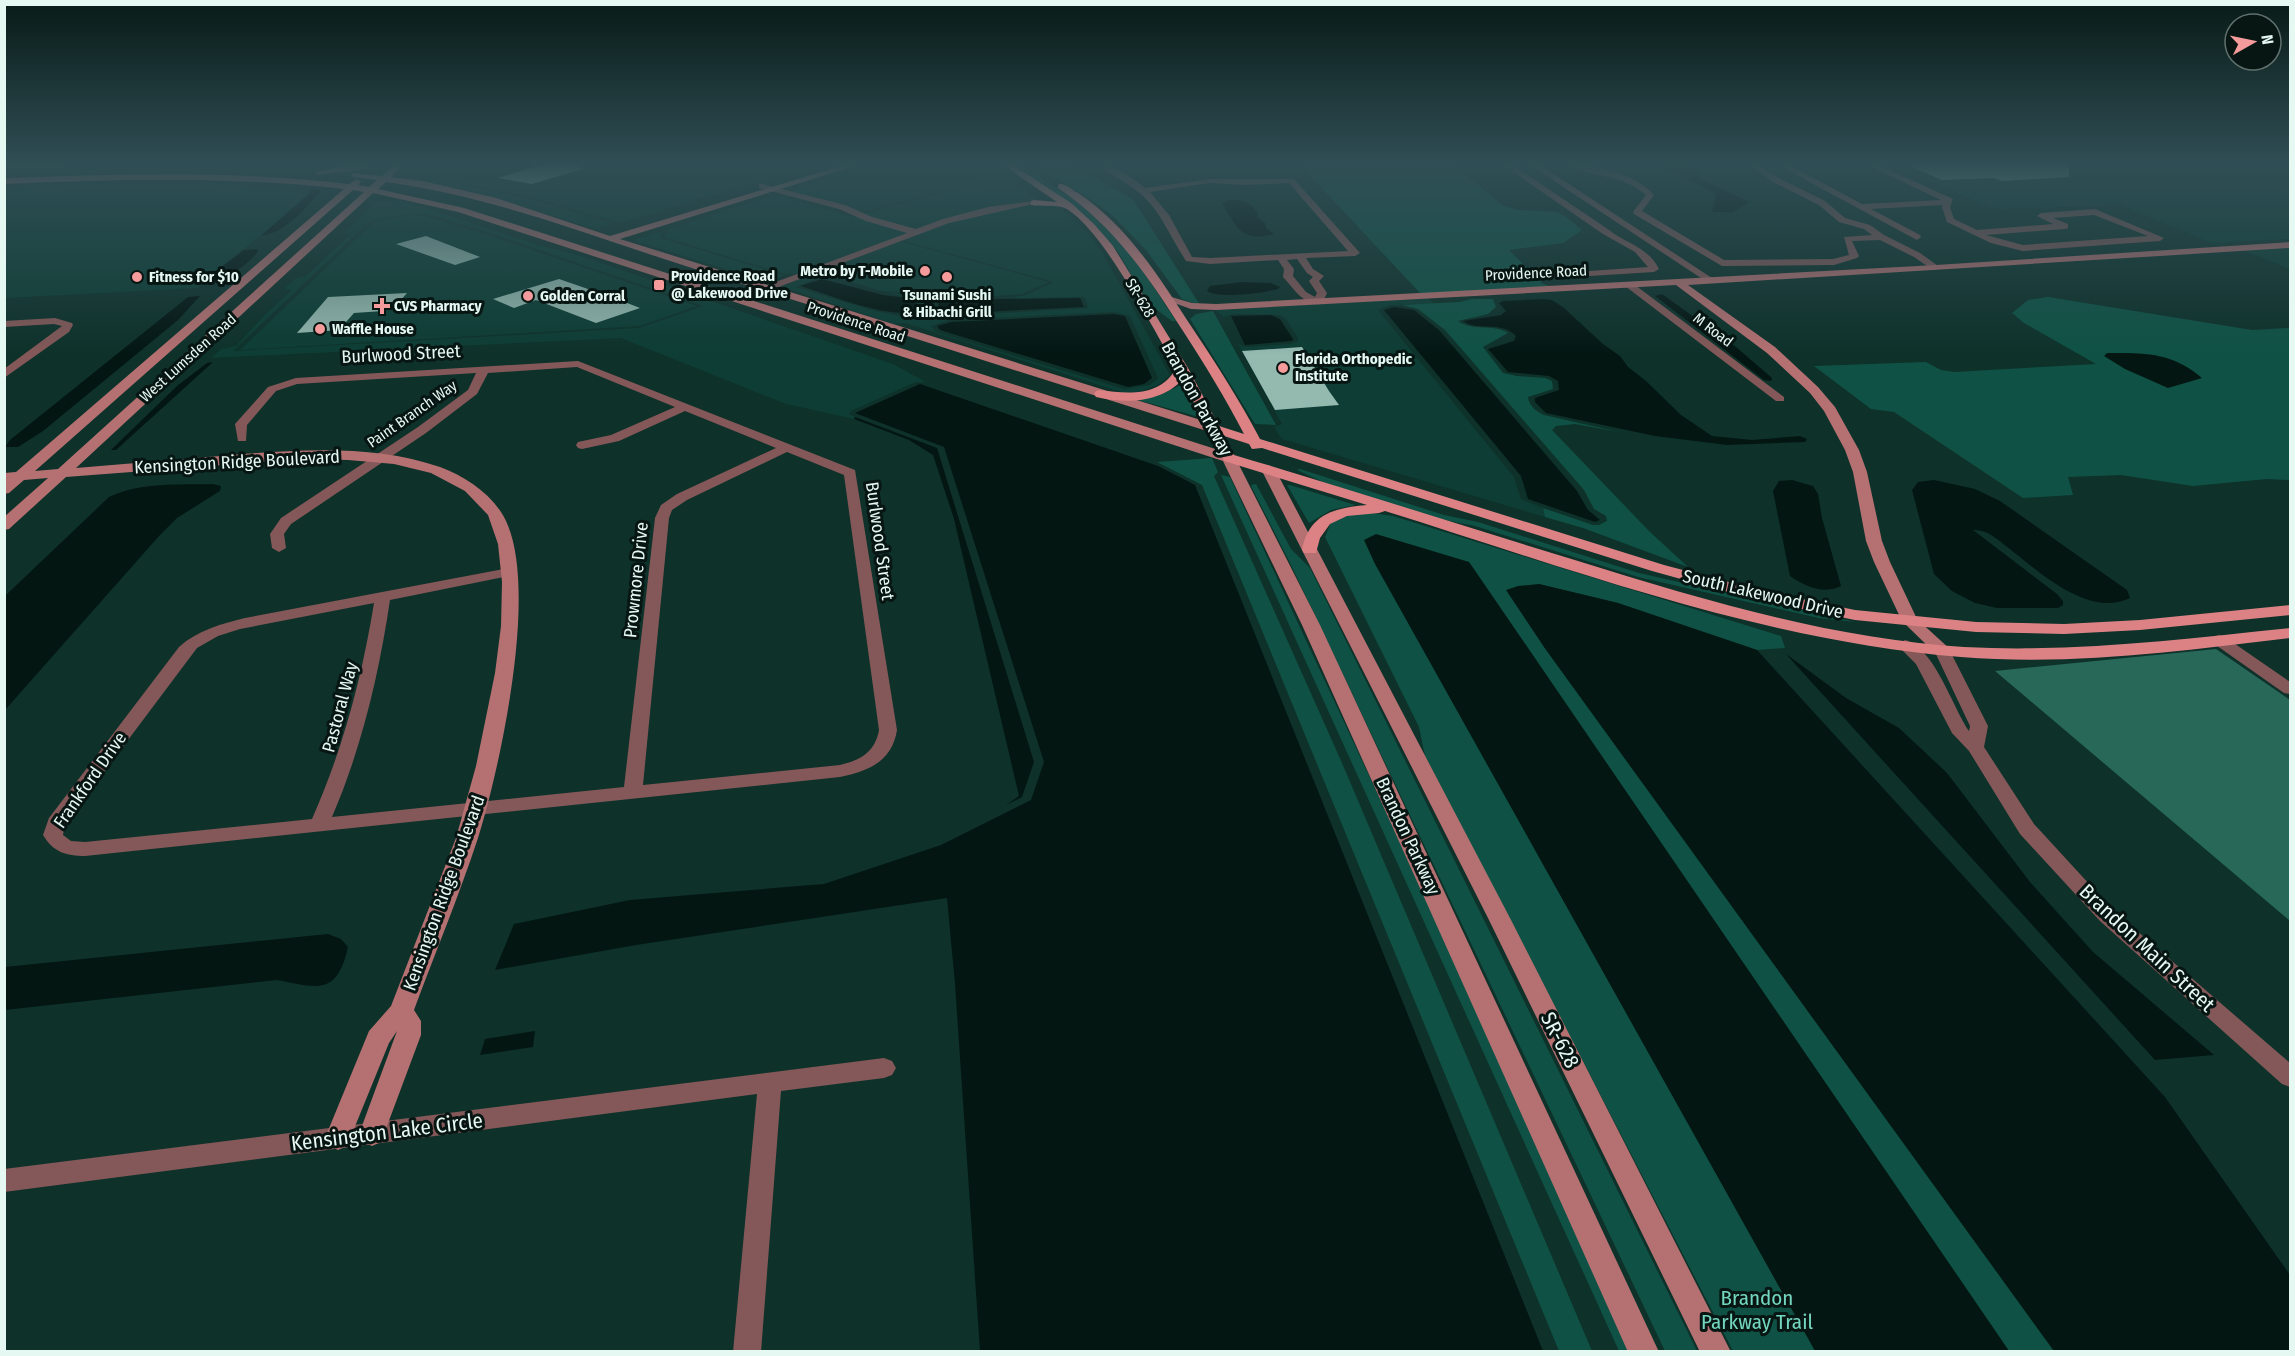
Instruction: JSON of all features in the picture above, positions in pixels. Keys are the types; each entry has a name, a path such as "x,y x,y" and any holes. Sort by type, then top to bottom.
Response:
{"main road":[{"name":"West Lumsden Road","path":"4,490 13,476 303,228"},
{"name":"West Lumsden Road","path":"4,526 330,228"},
{"name":"Providence Road","path":"516,228 1268,469"},
{"name":"Providence Road","path":"576,228 1254,441"},
{"path":"605,238 634,228"},
{"path":"573,247 639,228"},
{"name":"SR-628","path":"1090,228 1109,248 1158,328"},
{"name":"Brandon Parkway","path":"1116,228 1134,249 1227,390 1400,730"},
{"name":"Providence Road","path":"1168,299 1191,306 1216,308 1936,268 2290,245"},
{"path":"665,276 698,280 734,289 764,287"},
{"path":"1678,282 1772,350 1814,390 1830,410 1852,450 1860,472 1874,541 1882,562 1910,621 1942,650"},
{"path":"220,329 210,324 245,292 238,286"},
{"name":"Providence Road","path":"1182,320 1190,314 1216,308"},
{"name":"Brandon Parkway","path":"1158,328 1215,429 1321,647 1644,1352"},
{"path":"1100,393 1128,396 1159,392 1175,382 1182,368"},
{"name":"South Lakewood Drive","path":"1254,441 1722,587 1855,615 2022,629 2093,628 2290,610"},
{"name":"Kensington Ridge Boulevard","path":"13,476 300,456 377,458 432,469 453,477 473,489 489,505 500,522 505,538 509,572 509,633 505,670 476,809 401,1012 378,1038 338,1138"},
{"name":"South Lakewood Drive","path":"1268,469 1734,613 1812,631 1942,650 2000,653 2090,652 2290,633"},
{"path":"1310,550 1314,532 1333,515 1356,510 1398,510"},
{"path":"1905,645 1910,621"},
{"name":"SR-628","path":"1400,730 1499,918 1716,1352"},
{"name":"Kensington Ridge Boulevard","path":"372,1134 409,1035 409,1021 401,1012"}],"street":[{"path":"902,228 915,232"},
{"path":"764,287 799,278 803,274 927,228"},
{"path":"1172,228 1189,259 1210,261 1354,253 1332,228"},
{"path":"1544,277 1654,269 1642,252 1608,236 1601,228"},
{"path":"1627,228 1710,280"},
{"path":"1664,228 1722,263 1834,261 1854,256 1847,239 1881,237"},
{"path":"1869,228 1936,268"},
{"path":"1900,228 1917,237"},
{"path":"1965,228 2001,245 2023,248 2160,238 2136,228"},
{"path":"1974,233 2035,228"},
{"path":"1281,257 1302,294 1318,302 1322,293 1300,256"},
{"path":"1292,276 1312,276"},
{"name":"M Road","path":"1628,284 1780,399"},
{"path":"4,324 55,321 68,325 65,330 4,375"},
{"name":"Burlwood Street","path":"242,438 241,424 272,389 296,381 578,364 850,473 888,730 884,748 868,762 840,771 476,809"},
{"name":"Paint Branch Way","path":"279,548 277,534 286,520 422,430 473,392 484,369"},
{"path":"582,445 615,438 685,407"},
{"name":"Prowmore Drive","path":"633,792 662,518 666,508 682,497 788,447"},
{"name":"Frankford Drive","path":"476,809 320,823 85,849 67,848 53,836 56,823 185,650 207,634 237,625 509,572"},
{"name":"Pastoral Way","path":"320,823 339,779 358,723 372,668 383,596"},
{"path":"2219,640 2290,689"},
{"name":"Brandon Main Street","path":"1905,645 1923,662 1961,733 1975,747 2027,829 2107,916 2290,1077"},
{"path":"1942,650 1979,726 1975,747"},
{"name":"Kensington Lake Circle","path":"4,1181 884,1068"},
{"path":"747,1352 770,1082"}],"shaded area":[{"path":"5,228 268,228 198,288 5,298"},
{"path":"270,228 281,228 270,234 262,235"},
{"path":"349,228 362,228 233,351 639,328 703,306 474,228 487,228 578,255 893,364 926,382 916,382 851,411 849,414 855,417 854,419 786,404 621,338 211,358 221,349 236,346 292,290 284,289 296,278 306,276 351,234 344,233"},
{"path":"367,228 466,228 697,306 640,326 240,350"},
{"path":"923,228 891,239 1049,282 1022,294 981,297 881,291 822,273 785,274 664,237 669,229"},
{"path":"933,228 1083,228 1102,252 1170,375 1158,385 1139,392 1124,393 905,323 894,324 782,287 808,275 819,275 843,282 821,277 795,287 899,316 920,313 922,298 884,293 971,298 933,298 933,314 937,317 1088,308 1085,298 1082,297 1008,298 1026,295 1054,282 901,240","holes":["1114,312 1130,316 1158,378 1150,385 1124,389 936,332 931,326 949,320"]},
{"path":"1238,228 1266,228 1274,234 1254,236"},
{"path":"2177,228 2290,228 2290,239 2212,243"},
{"path":"662,231 660,238 784,275 766,282 633,240"},
{"path":"2290,247 2290,269 2243,250"},
{"path":"258,249 252,258 236,271 223,276 209,276 244,250"},
{"path":"822,279 883,295 917,299 915,313 871,308 800,286"},
{"path":"1242,282 1271,283 1280,287 1271,291 1241,294 1221,295 1207,291 1210,286"},
{"path":"1662,294 1736,347 1772,378 1771,381 1764,380 1655,296"},
{"path":"200,296 178,320 43,431 18,447 5,447 10,440 188,297"},
{"path":"1080,298 1084,307 939,314 938,300"},
{"path":"1427,298 1435,304 1391,305 1378,310 1514,477 1521,499 1543,508 1545,517 1282,439 1274,427 1282,424 1238,344 1246,347 1289,344 1297,342 1298,338 1286,319 1280,315 1234,314 1223,317 1216,310"},
{"path":"1552,300 1564,308 1603,344 1620,356 1628,367 1681,415 1712,436 1752,440 1800,436 1807,439 1805,442 1727,445 1655,436 1546,413 1535,402 1535,398 1559,390 1558,381 1549,376 1508,372 1488,349 1514,341 1516,336 1504,328 1476,326 1463,321 1501,315 1506,311 1499,303 1503,301"},
{"path":"1394,307 1414,310 1439,330 1577,491 1588,510 1600,520 1595,522 1528,499 1521,476 1384,310"},
{"path":"1114,314 1125,316 1152,378 1144,384 1128,387 940,330 937,326 951,322"},
{"path":"1271,315 1280,319 1293,339 1292,341 1245,345 1231,316"},
{"path":"2107,353 2145,354 2169,359 2191,369 2202,378 2168,388 2125,369 2104,356"},
{"path":"213,362 116,450 111,450 177,386 207,363"},
{"path":"920,384 1158,466 1195,485 1543,1351 980,1351 947,898 636,945 495,970 514,924 630,900 824,884 941,845 1031,800 1044,762 944,447 855,413"},
{"path":"855,417 937,448 1034,762 1022,797 1006,805 1019,796 954,519 933,455 909,440 854,419"},
{"path":"1792,480 1813,486 1818,494 1822,518 1841,586 1834,589 1808,586 1790,576 1773,491 1779,481"},
{"path":"1934,480 1975,489 2000,501 2127,590 2130,598 2114,603 2097,602 2080,597 2047,578 1995,537 1978,530 1973,530 2057,594 2063,601 2063,605 2058,608 1997,608 1975,603 1952,591 1934,574 1912,490 1918,482"},
{"path":"213,484 221,486 220,491 177,518 159,536 5,710 5,596 109,497 147,487"},
{"path":"1376,534 1469,562 2009,1351 1815,1351 1375,564 1364,540"},
{"path":"1539,584 1618,603 1757,650 2165,1097 2290,1275 2290,1351 2054,1351 1544,647 1506,590"},
{"path":"2216,649 2290,700 2290,921 1995,671"},
{"path":"1786,654 1846,698 1899,728 1947,773 2030,882 2093,952 2214,1055 2155,1060"},
{"path":"328,934 341,939 348,947 338,974 324,985 304,985 277,980 5,1010 5,967"},
{"path":"535,1031 533,1047 480,1055 485,1039"}],"green space":[{"path":"1097,228 1106,228 1133,256 1176,321 1172,321 1149,304 1118,252"},
{"path":"1125,228 1152,228 1200,305 1182,299 1146,250"},
{"path":"1359,228 1582,230 1563,243 1509,250 1542,283 1551,287 1421,294"},
{"path":"2048,297 2252,330 2290,328 2290,480 2267,479 2193,486 2121,475 2068,477 2073,495 2023,498 1894,412 1871,409 1814,366 1926,362 1941,370 1954,372 2096,364 2024,323 2012,313 2028,300"},
{"path":"1471,299 1493,299 1496,307 1488,314 1458,321 1470,326 1496,328 1508,333 1483,347 1503,373 1545,378 1552,381 1553,389 1528,397 1533,408 1544,415 1619,432 1575,424 1556,426 1552,430 1649,531 1688,567 1583,528 1545,517 1543,508 1593,525 1607,521 1606,516 1594,509 1584,490 1445,330 1418,309 1402,305 1460,302"},
{"path":"1213,311 1276,425 1255,424 1190,319 1196,314"},
{"path":"1181,385 1199,417 1138,400 1162,394"},
{"path":"1212,458 1218,472 1214,476 1342,763 1592,1351 1559,1351 1202,485 1157,462"},
{"path":"1300,469 1639,573 1855,622 1819,618 1638,577 1475,526 1439,519 1325,483 1297,470"},
{"path":"1221,475 1230,477 1405,853 1630,1351 1619,1351"},
{"path":"1256,484 1291,549 1310,568 1697,1351 1665,1351 1290,563 1252,488 1251,485"},
{"path":"1287,485 1355,505 1331,510 1309,523"},
{"name":"Brandon Parkway Trail","path":"1372,513 1393,516 1781,636 1785,648 1757,650 1618,603 1539,584 1544,647 2054,1351 2009,1351 1469,562 1826,1351 1733,1351 1425,756 1419,727 1325,537 1332,520 1355,514"}],"building":[{"path":"426,236 480,257 455,265 396,244"},
{"path":"559,279 640,308 596,323 536,300 514,308 493,299"},
{"path":"407,293 394,308 354,313 339,330 297,333 328,297"},
{"name":"Florida Orthopedic Institute","path":"1302,347 1339,405 1275,410 1242,351"}],"place":[{"name":"Metro by T-Mobile","path":"925,271"},
{"name":"Fitness for $10","path":"137,277"},
{"name":"Tsunami Sushi & Hibachi Grill","path":"947,277"},
{"name":"Providence Road @ Lakewood Drive","path":"659,285"},
{"name":"Golden Corral","path":"528,296"},
{"name":"CVS Pharmacy","path":"382,306"},
{"name":"Waffle House","path":"320,329"},
{"name":"Florida Orthopedic Institute","path":"1283,368"}]}
